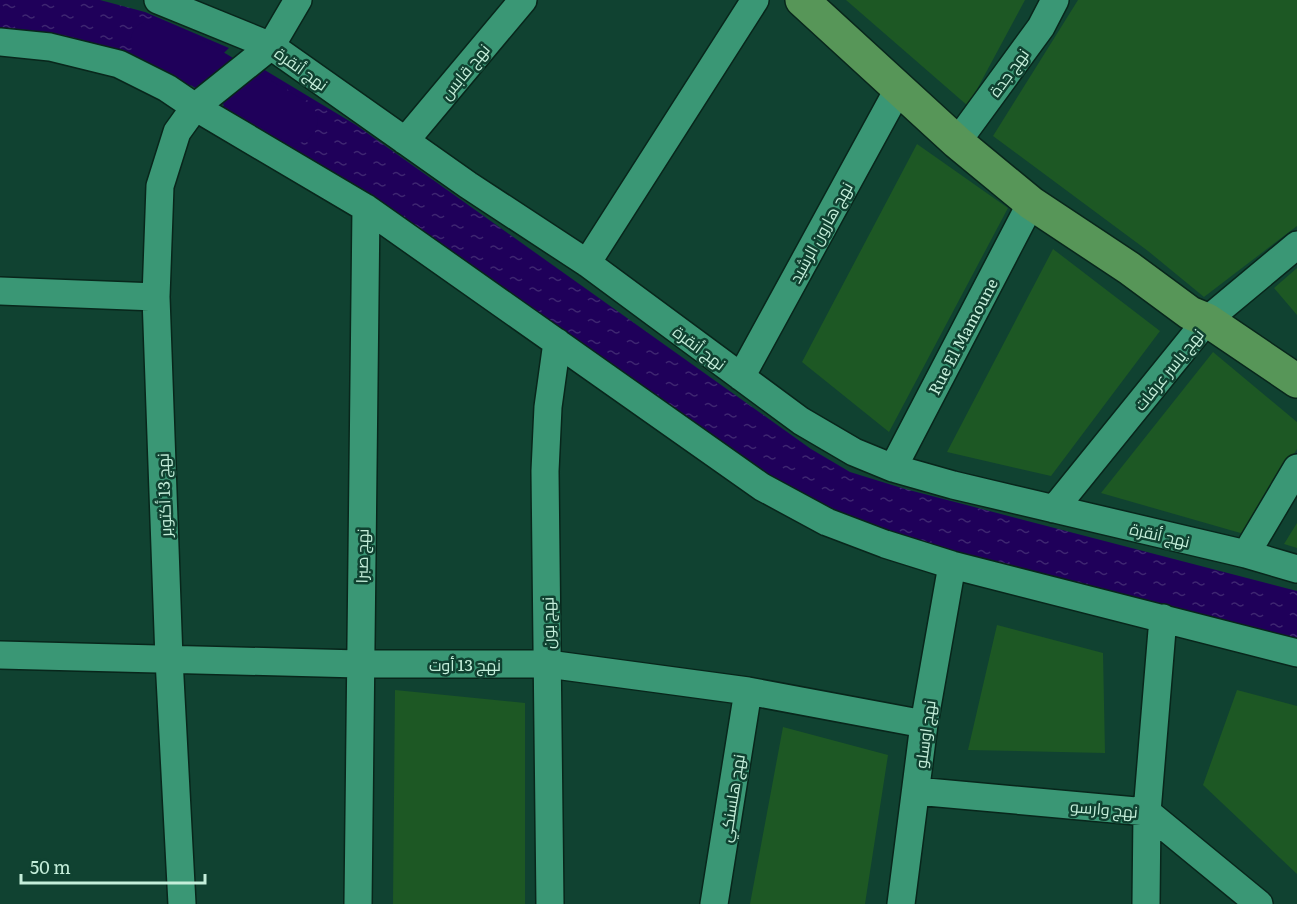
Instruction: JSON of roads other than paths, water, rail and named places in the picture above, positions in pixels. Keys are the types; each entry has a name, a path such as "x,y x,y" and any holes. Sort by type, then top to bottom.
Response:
{"main road":[{"path":"802,0 957,142 1031,203 1129,268 1191,313 1207,320 1297,381"}],"street":[{"name":"نهج أنقرة","path":"158,0 263,53 405,141 587,263 801,421 854,452 893,468 1246,554 1297,569"},
{"path":"263,53 298,0"},
{"name":"نهج قابس","path":"405,141 523,0"},
{"path":"587,263 755,0"},
{"name":"نهج جدة","path":"957,142 1041,27 1055,0"},
{"path":"0,42 50,47 119,64 200,103 366,208 762,487 827,522 952,565 1297,653"},
{"name":"نهج 13 أكتوبر","path":"182,904 169,659 156,297 160,186 177,132 200,103 263,53"},
{"name":"نهج هارون الرشيد","path":"741,377 899,88"},
{"name":"Rue El Mamoune","path":"893,468 1031,203"},
{"name":"نهج صبرا","path":"358,904 366,208"},
{"name":"نهج ياسر عرفات","path":"1054,509 1207,320 1297,245"},
{"path":"0,291 156,297"},
{"name":"نهج بون","path":"550,904 545,471 548,407 557,342"},
{"path":"1246,554 1297,468"},
{"name":"نهج اوسلو","path":"902,904 924,724 952,565"},
{"path":"1146,904 1147,812 1163,618"},
{"name":"نهج 13 أوت","path":"0,655 359,664 548,664 748,691 924,724"},
{"name":"نهج هلسنكي","path":"714,904 748,691"},
{"name":"نهج وارسو","path":"916,791 1147,812 1259,904"}],"water":[{"path":"0,0 100,0 145,12 229,48 189,87 0,30"},
{"path":"263,69 356,125 811,449 850,472 905,489 1297,591 1297,647 893,539 790,497 369,195 221,108"}],"waterway":[{"path":"153,42 179,52 295,121"}]}
